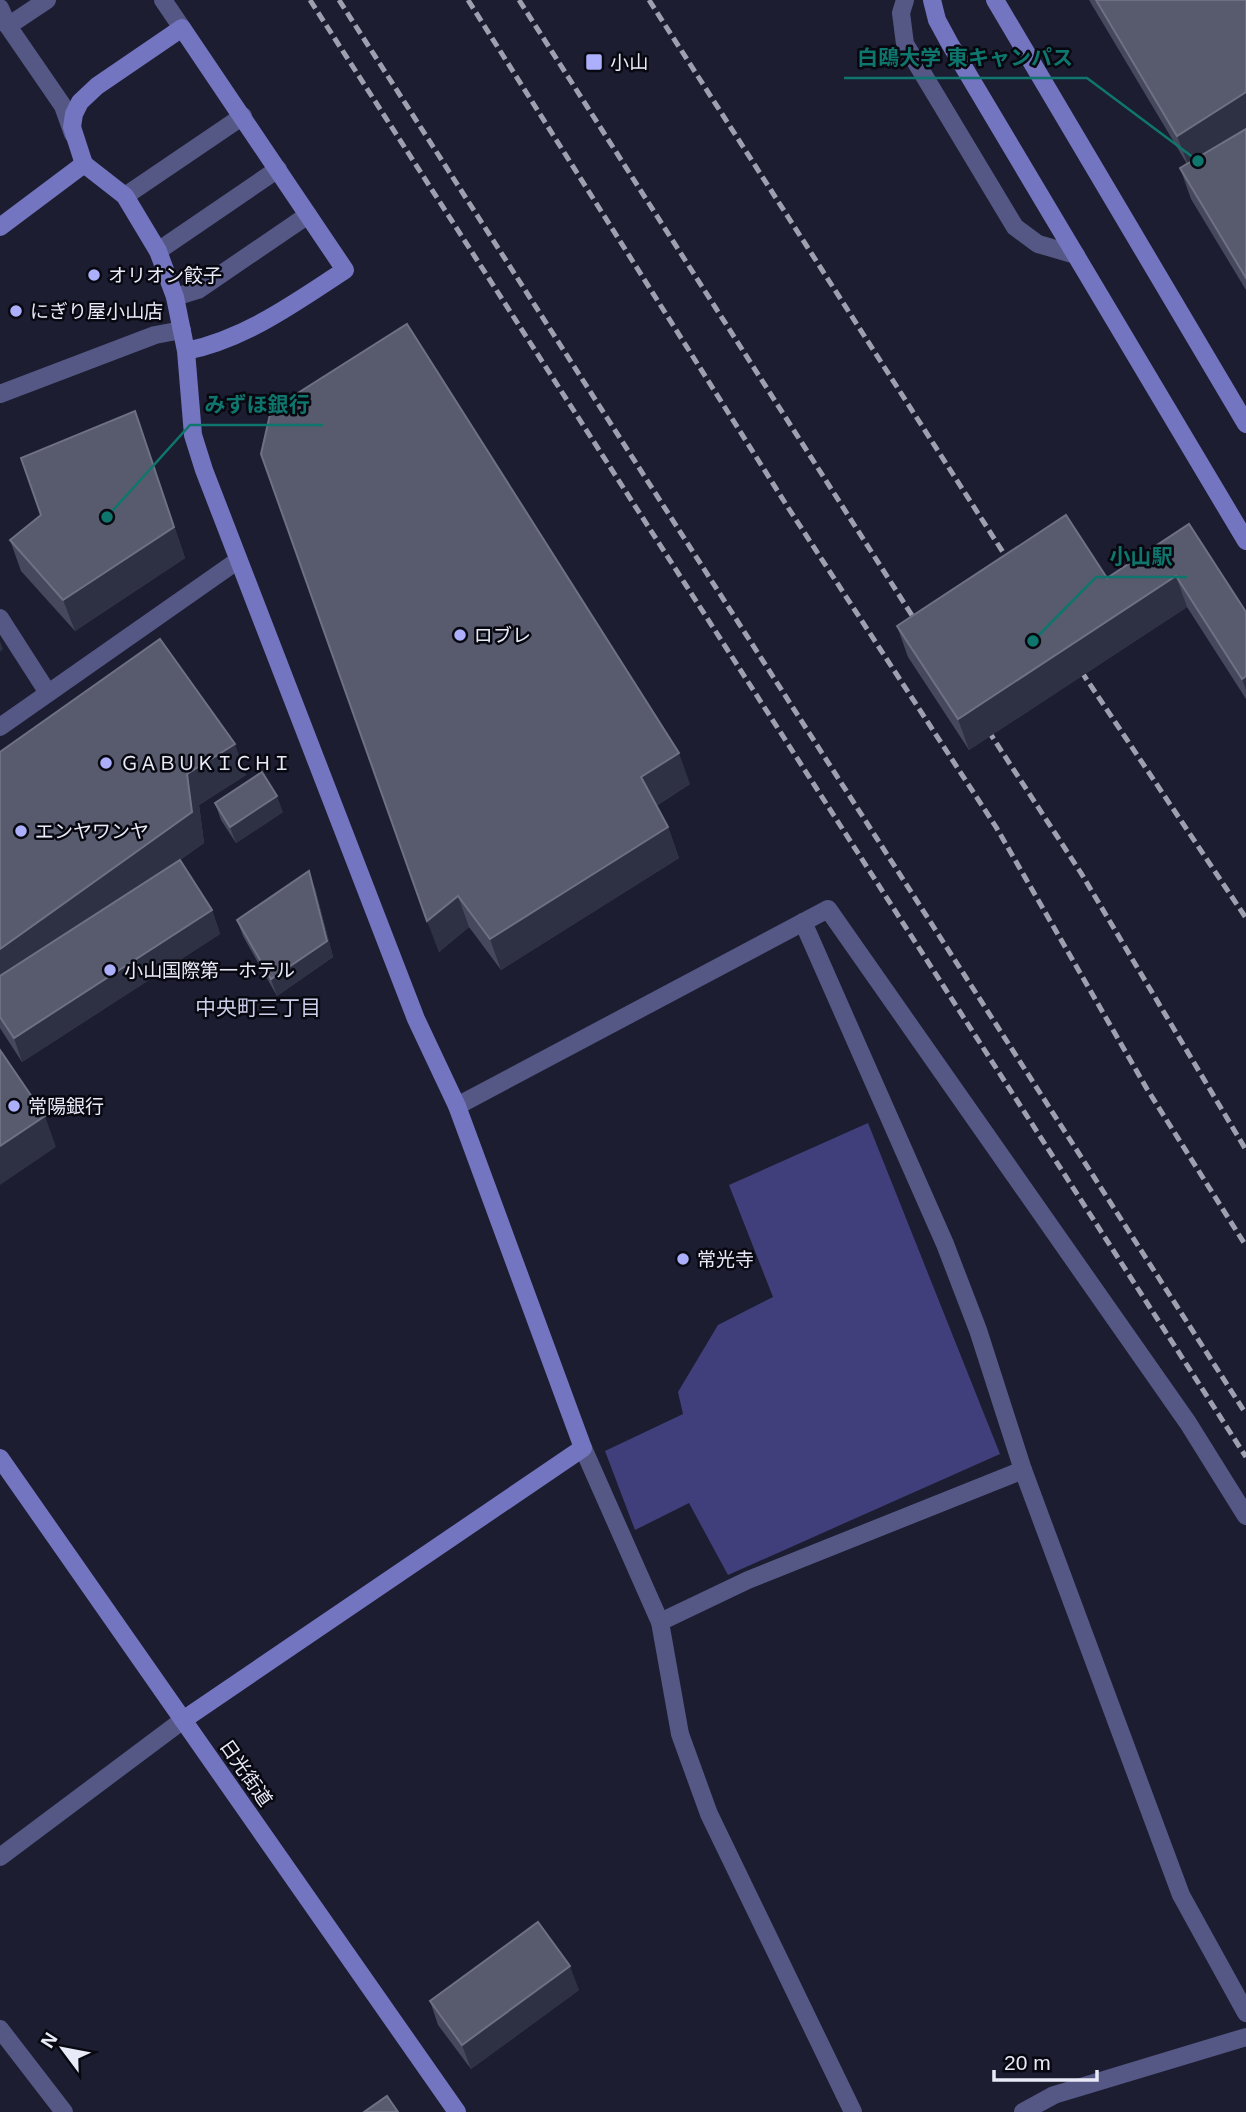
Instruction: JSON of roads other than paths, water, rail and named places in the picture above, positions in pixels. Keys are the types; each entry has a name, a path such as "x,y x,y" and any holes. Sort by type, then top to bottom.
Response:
{"street":[{"path":"8,26 47,0"},
{"path":"163,0 345,270 271,318 214,345 186,351"},
{"path":"905,0 901,13 905,44 1015,227 1038,244 1076,255"},
{"path":"932,0 937,20 950,44 1246,541"},
{"path":"995,0 1246,424"},
{"path":"0,8 8,26 63,106 84,164 125,196 158,251 175,297 186,351 193,435 237,561 416,1019 457,1106 583,1448 660,1622 680,1734 709,1814 853,2112"},
{"path":"84,164 72,127 80,102 96,86 182,28"},
{"path":"125,196 243,116"},
{"path":"0,227 84,164"},
{"path":"158,251 278,169"},
{"path":"175,297 198,290 308,215"},
{"path":"0,394 155,335 182,330"},
{"path":"0,727 237,561"},
{"path":"0,618 48,693"},
{"path":"457,1106 828,909 1188,1423 1246,1516"},
{"path":"803,922 945,1244 978,1330 1023,1470 1181,1895 1246,2013"},
{"path":"0,1857 183,1720 583,1448"},
{"name":"日光街道","path":"0,1458 457,2112"},
{"path":"660,1622 748,1580 1023,1470"},
{"path":"0,2029 64,2112"},
{"path":"1023,2112 1054,2095 1246,2037"}],"railway":[{"path":"310,0 1246,1457"},
{"path":"339,0 1246,1414"},
{"path":"468,0 789,509 996,827 1147,1089 1246,1246"},
{"path":"519,0 922,631"},
{"path":"649,0 1015,571"},
{"path":"1073,659 1246,918"},
{"path":"980,718 1081,873 1246,1150"}],"place":[{"name":"小山","path":"594,62"},
{"name":"白鴎大学 東キャンパス","path":"1198,161"},
{"name":"オリオン餃子","path":"94,275"},
{"name":"にぎり屋小山店","path":"16,311"},
{"name":"みずほ銀行","path":"107,517"},
{"name":"ロブレ","path":"460,635"},
{"name":"小山駅","path":"1033,641"},
{"name":"ＧＡＢＵＫＩＣＨＩ","path":"106,763"},
{"name":"エンヤワンヤ","path":"21,831"},
{"name":"小山国際第一ホテル","path":"110,970"},
{"name":"常陽銀行","path":"14,1106"},
{"name":"常光寺","path":"683,1259"}],"district":[{"name":"中央町三丁目","path":"258,1007"}]}
